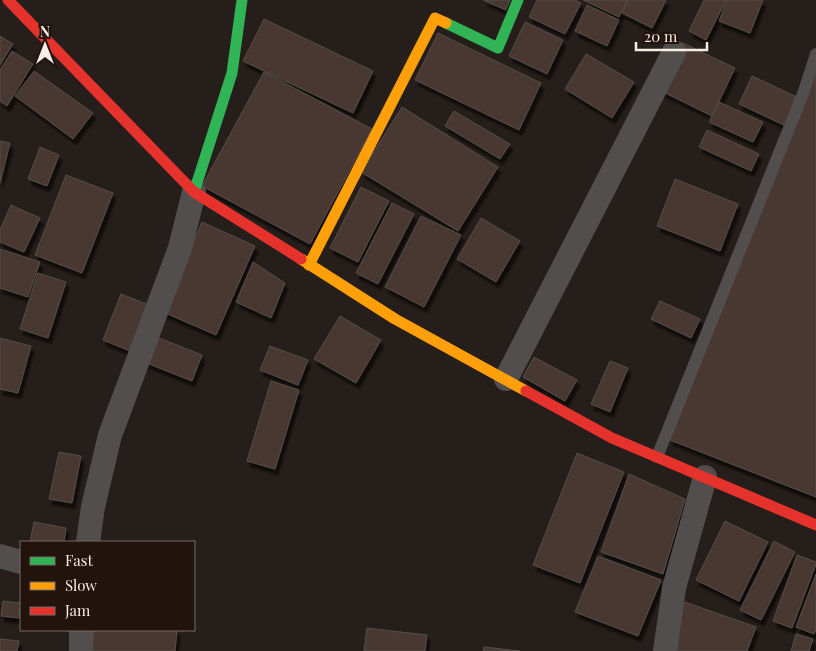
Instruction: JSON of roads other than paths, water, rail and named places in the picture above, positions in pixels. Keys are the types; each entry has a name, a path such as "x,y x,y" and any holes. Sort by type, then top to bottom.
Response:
{"main road":[{"path":"8,0 194,192 395,318 612,438 816,525"},
{"path":"194,192 232,73 242,0"},
{"path":"309,265 435,18 498,48 518,0"}],"street":[{"path":"506,379 674,52"},
{"path":"88,541 93,507 110,435 180,248 194,192"},
{"path":"666,651 674,588 705,478"},
{"path":"0,556 20,562"},
{"path":"81,651 82,631"}],"lane":[{"path":"656,457 804,91 816,54"}]}
